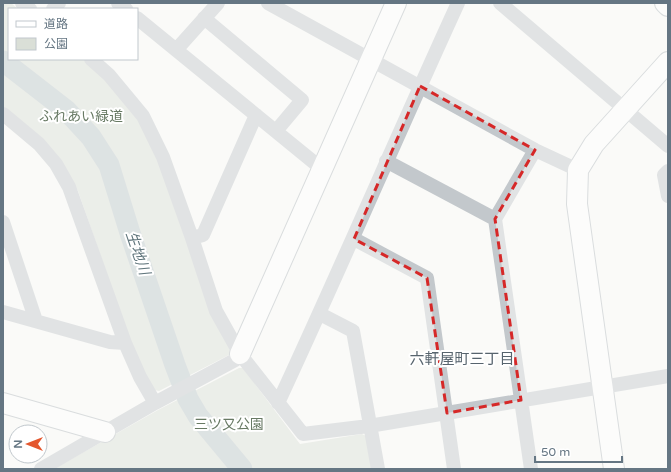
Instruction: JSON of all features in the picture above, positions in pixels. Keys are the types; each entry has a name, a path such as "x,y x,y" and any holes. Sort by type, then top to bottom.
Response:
{"street":[{"path":"176,50 218,3"},
{"path":"268,3 535,150 578,170"},
{"path":"41,469 154,403 238,357 396,3"},
{"path":"278,403 354,239 386,161 458,3"},
{"path":"500,3 668,146"},
{"path":"665,3 668,6"},
{"path":"204,18 302,100 276,131"},
{"path":"138,19 322,169"},
{"path":"92,60 109,75 143,116 163,158 192,238 216,311 238,357 303,434 369,426 668,376"},
{"path":"614,469 577,204 578,170 594,144 668,62"},
{"path":"3,114 39,144 56,164 69,187 125,343 140,377 154,403"},
{"path":"192,238 203,235 256,115"},
{"path":"531,469 495,219 535,150"},
{"path":"386,161 495,219"},
{"path":"668,171 664,174 668,196"},
{"path":"3,222 5,224 36,321"},
{"path":"354,239 427,278 454,469"},
{"path":"3,312 110,342 125,343"},
{"path":"320,314 352,331 378,469"},
{"path":"3,403 105,432"}],"highlighted area":[{"path":"420,86 535,150 495,219 521,400 447,413 427,278 354,239"}],"green space":[{"name":"ふれあい緑道","path":"3,3 11,3 17,8 8,8 8,60 84,60 99,71 142,125 156,154 230,350 229,355 159,391 154,390 137,360 78,191 60,159 41,137 3,107"},
{"name":"三ツ又公園","path":"239,368 243,368 300,444 362,434 366,436 372,469 54,469 158,410"}],"waterway":[{"name":"生地川","path":"3,61 66,110 91,137 109,165 130,233 188,399 198,416 242,469"}],"district":[{"name":"六軒屋町三丁目","path":"462,359"}]}
